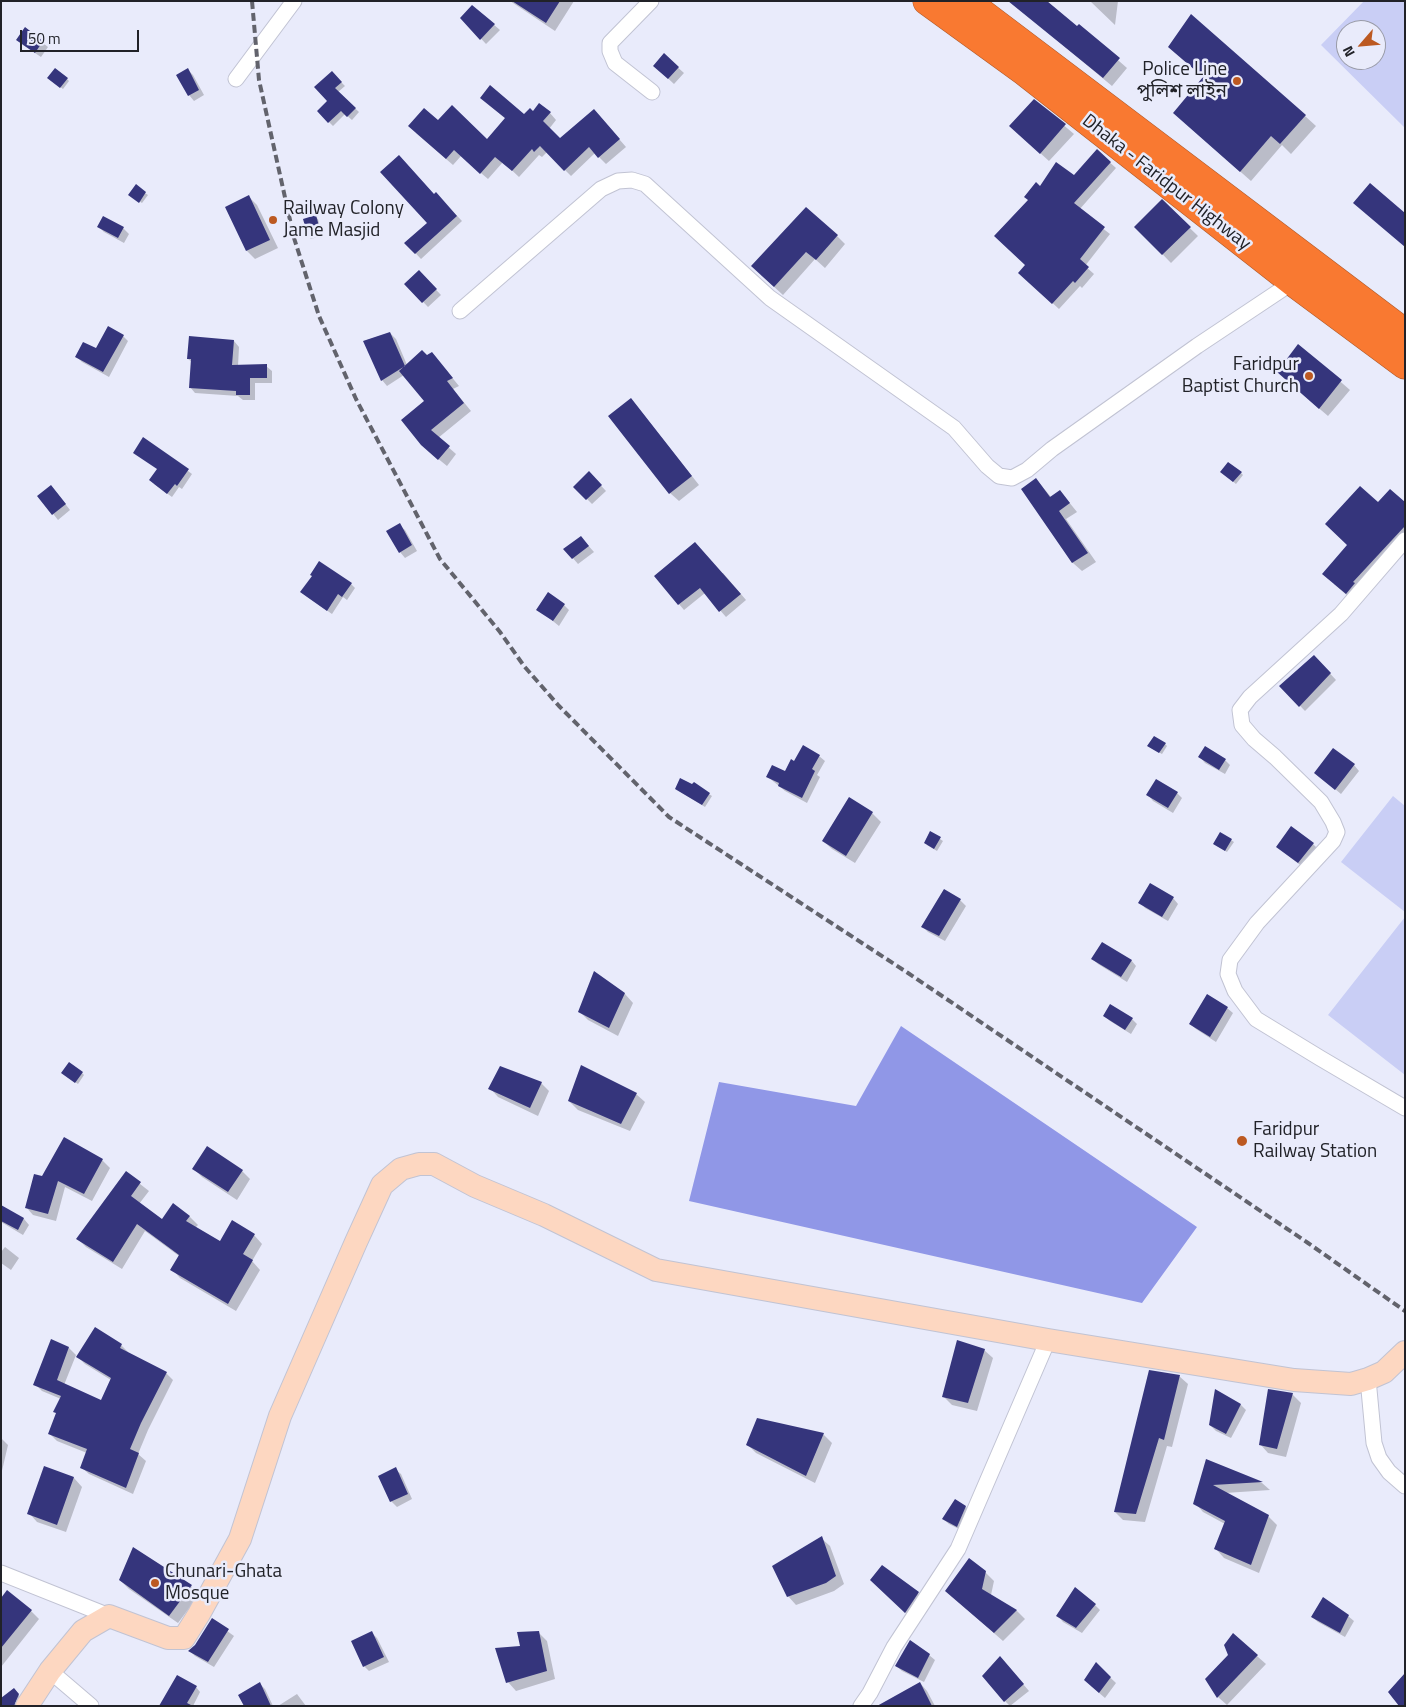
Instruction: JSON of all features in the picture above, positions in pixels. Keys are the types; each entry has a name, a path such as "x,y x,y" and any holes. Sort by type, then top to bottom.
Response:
{"highway":[{"name":"Dhaka - Faridpur Highway","path":"926,1 1025,72 1293,282 1405,365"},
{"name":"Dhaka - Faridpur Highway","path":"966,1 1405,333"}],"street":[{"path":"236,79 294,1"},
{"path":"651,1 610,43 610,50 615,63 652,92"},
{"path":"460,311 601,189 618,181 632,180 645,184 770,298 954,428 987,466 999,476 1012,478 1027,470 1052,449 1196,346 1293,282"},
{"path":"1405,540 1341,614 1250,697 1240,710 1242,725 1254,739 1321,802 1334,822 1337,832 1333,841 1256,923 1230,960 1228,974 1235,991 1256,1018 1405,1108"},
{"path":"1,1573 168,1638 184,1638 240,1539 280,1416 382,1185 401,1169 419,1164 434,1164 475,1186 544,1215 656,1270 1048,1340 1294,1380 1351,1384 1384,1372 1405,1352"},
{"path":"861,1706 870,1693 894,1647 958,1548 1048,1340"},
{"path":"1368,1379 1374,1443 1380,1458 1389,1472 1405,1486"},
{"path":"27,1706 50,1671 83,1631 109,1616"},
{"path":"50,1671 91,1706"}],"shaded area":[{"path":"1364,1 1405,1 1405,128 1346,70 1386,70 1386,20 1345,20"},
{"path":"1336,30 1336,60 1321,45"},
{"path":"1393,796 1405,806 1405,912 1341,862"},
{"path":"1405,917 1405,1075 1328,1015"}],"water":[{"path":"901,1026 1197,1227 1142,1303 689,1201 719,1082 856,1106"}],"building":[{"path":"512,1 560,1 546,23"},
{"path":"1008,1 1047,1 1077,26 1079,24 1120,58 1103,78"},
{"path":"472,5 495,24 480,40 460,18"},
{"path":"1191,14 1306,115 1280,144 1271,136 1240,172 1173,113 1203,77 1168,47"},
{"path":"25,27 43,41 35,53 16,40"},
{"path":"664,53 679,67 668,79 653,66"},
{"path":"55,68 68,78 60,88 47,78"},
{"path":"188,68 199,90 188,96 176,75"},
{"path":"332,71 342,82 335,88 356,108 347,117 341,111 328,123 317,111 327,101 314,87"},
{"path":"490,85 524,114 530,108 533,111 539,103 551,112 543,121 560,138 594,109 620,139 598,158 589,147 564,171 540,146 534,152 532,149 512,171 495,157 480,174 454,150 446,159 408,126 424,108 438,120 452,105 487,139 505,118 480,98"},
{"path":"1034,99 1066,124 1040,154 1009,126"},
{"path":"1097,149 1111,162 1074,203 1105,227 1080,259 1089,267 1052,304 1018,273 1025,265 994,236 1028,200 1024,197 1036,182 1040,186 1056,162 1074,175"},
{"path":"399,155 434,194 436,192 457,216 415,254 404,243 427,223 380,172"},
{"path":"1370,183 1405,213 1405,247 1353,203"},
{"path":"136,184 146,192 139,203 128,195"},
{"path":"249,195 270,240 246,251 225,207"},
{"path":"1162,199 1191,227 1162,255 1134,227"},
{"path":"806,207 838,235 816,260 806,252 774,287 751,266"},
{"path":"316,215 321,234 308,237 303,219"},
{"path":"103,216 124,227 118,238 97,227"},
{"path":"419,270 437,289 422,303 404,284"},
{"path":"108,326 124,335 103,372 75,357 83,342 96,348"},
{"path":"390,332 405,366 381,381 363,341"},
{"path":"189,336 234,340 232,365 267,364 267,378 250,378 250,395 236,395 236,391 189,388 191,359 187,359"},
{"name":"Faridpur Baptist Church","path":"1298,344 1342,380 1319,409 1277,372"},
{"path":"422,350 427,355 432,352 453,378 447,381 464,403 431,430 450,446 438,460 421,445 401,420 424,401 399,371"},
{"path":"631,398 692,476 669,494 608,416"},
{"path":"143,437 189,469 177,486 175,484 167,494 149,480 157,469 133,453"},
{"path":"1228,462 1242,472 1233,482 1220,472"},
{"path":"589,471 602,485 586,500 573,487"},
{"path":"1036,478 1050,497 1060,490 1070,503 1059,511 1088,553 1072,563 1021,489"},
{"path":"51,485 66,504 52,515 37,496"},
{"path":"1360,486 1378,502 1390,489 1405,502 1405,526 1353,582 1355,583 1346,594 1322,574 1347,545 1325,524"},
{"path":"400,523 412,545 399,553 386,531"},
{"path":"581,536 589,546 572,559 563,549"},
{"path":"695,542 741,594 719,612 700,588 678,605 654,576"},
{"path":"319,561 352,583 342,597 338,594 327,611 300,592 312,576 310,575"},
{"path":"548,592 565,604 553,621 536,610"},
{"path":"1314,655 1331,673 1299,707 1279,686"},
{"path":"1154,736 1166,743 1159,753 1147,746"},
{"path":"803,745 820,755 812,769 815,771 802,798 778,786 779,783 766,777 772,765 785,771 791,759 794,761"},
{"path":"1205,746 1226,759 1219,770 1198,757"},
{"path":"1333,748 1355,764 1335,790 1314,773"},
{"path":"680,778 692,784 694,782 710,793 702,805 675,789"},
{"path":"1156,779 1178,792 1168,808 1146,795"},
{"path":"849,797 873,812 846,856 822,841"},
{"path":"1291,826 1314,843 1298,863 1276,847"},
{"path":"930,831 941,837 934,849 924,843"},
{"path":"1220,832 1232,839 1225,851 1213,844"},
{"path":"1150,883 1174,897 1162,917 1138,903"},
{"path":"944,889 961,899 939,936 921,927"},
{"path":"1102,942 1132,960 1121,977 1091,959"},
{"path":"594,971 625,993 609,1028 578,1012"},
{"path":"1207,994 1228,1007 1210,1037 1189,1024"},
{"path":"1110,1004 1133,1018 1125,1030 1103,1016"},
{"path":"69,1062 83,1072 75,1083 61,1073"},
{"path":"581,1065 637,1093 621,1124 568,1101"},
{"path":"500,1066 542,1082 530,1108 488,1089"},
{"path":"64,1137 103,1159 84,1194 58,1181 48,1214 25,1208 34,1174 42,1176"},
{"path":"207,1146 243,1170 228,1192 192,1169"},
{"path":"126,1171 141,1182 131,1196 162,1219 173,1203 190,1216 186,1221 220,1241 232,1220 255,1234 243,1254 253,1260 228,1304 170,1270 179,1255 137,1224 113,1262 76,1239"},
{"path":"1,1205 24,1218 18,1230 1,1221"},
{"path":"95,1327 122,1344 120,1348 167,1372 130,1449 139,1453 126,1488 80,1468 87,1449 48,1434 56,1413 53,1412 61,1396 33,1385 51,1339 69,1347 57,1380 101,1400 111,1378 76,1357"},
{"path":"957,1340 985,1349 968,1403 942,1397"},
{"path":"1149,1370 1180,1375 1164,1440 1159,1438 1136,1514 1114,1512"},
{"path":"1215,1389 1241,1404 1226,1434 1209,1425"},
{"path":"1268,1389 1293,1393 1277,1449 1259,1445"},
{"path":"757,1418 824,1433 806,1476 746,1445"},
{"path":"1206,1459 1263,1482 1213,1485 1269,1515 1251,1565 1214,1549 1225,1521 1193,1504"},
{"path":"44,1466 74,1477 57,1525 27,1514"},
{"path":"396,1467 408,1494 390,1502 378,1476"},
{"path":"955,1499 966,1506 957,1527 942,1519"},
{"path":"822,1536 836,1576 826,1583 787,1597 772,1566"},
{"name":"Chunari-Ghata Mosque","path":"133,1547 192,1585 169,1616 119,1580"},
{"path":"969,1558 986,1571 982,1589 1017,1610 994,1633 945,1591"},
{"path":"882,1565 919,1592 905,1613 870,1580"},
{"path":"1075,1587 1096,1604 1076,1628 1056,1616"},
{"path":"7,1590 32,1610 1,1648 1,1598"},
{"path":"1323,1597 1349,1615 1340,1633 1311,1617"},
{"path":"212,1618 229,1629 208,1662 188,1651 195,1645"},
{"path":"372,1631 384,1657 363,1667 351,1641"},
{"path":"539,1631 547,1671 506,1683 495,1648 520,1646 517,1632"},
{"path":"1233,1633 1258,1655 1217,1698 1205,1679 1228,1655 1224,1645"},
{"path":"910,1640 930,1654 918,1678 895,1666"},
{"path":"1000,1656 1024,1684 1004,1702 982,1676"},
{"path":"1096,1662 1111,1677 1099,1693 1084,1680"},
{"path":"1405,1673 1405,1706 1399,1706 1388,1692"},
{"path":"177,1675 197,1686 187,1703 193,1706 159,1706"},
{"path":"260,1682 271,1706 244,1706 238,1695"},
{"path":"920,1682 932,1706 877,1706"},
{"path":"14,1688 19,1694 14,1706 1,1706 1,1698"}],"railway":[{"path":"252,1 259,80 294,238 319,316 356,399 440,559 500,632 524,666 559,706 669,817 908,973 1308,1243 1405,1311"}],"place":[{"name":"Police Line পুলিশ লাইন","path":"1237,81"},
{"name":"Railway Colony Jame Masjid","path":"273,220"},
{"name":"Faridpur Baptist Church","path":"1309,376"},
{"name":"Faridpur Railway Station","path":"1242,1141"},
{"name":"Chunari-Ghata Mosque","path":"155,1583"}]}
